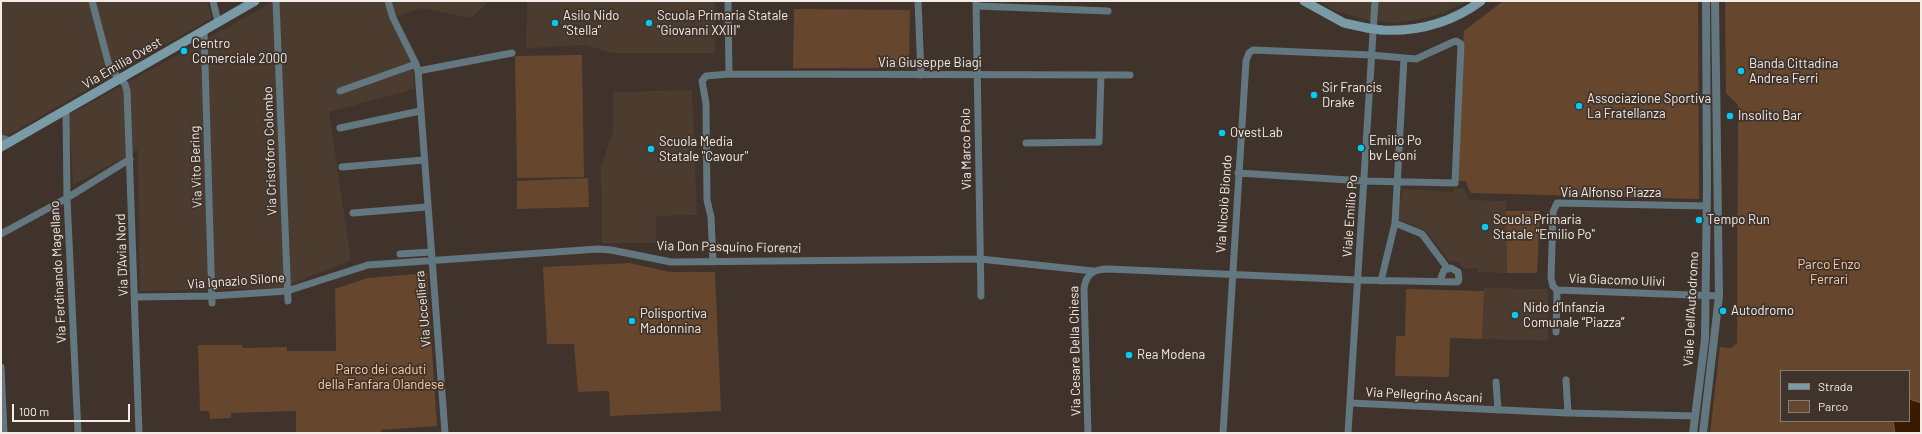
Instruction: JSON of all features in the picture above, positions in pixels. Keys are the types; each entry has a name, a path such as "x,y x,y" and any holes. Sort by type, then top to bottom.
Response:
{"main road":[{"name":"Via Emilia Ovest","path":"1,147 255,1"},
{"path":"1304,1 1340,21 1367,28 1404,31 1432,26 1461,14 1481,1"}],"street":[{"name":"Via D'Avia Nord","path":"92,1 110,69 125,84 127,91 139,433"},
{"path":"213,1 218,22"},
{"name":"Via Cristoforo Colombo","path":"276,1 288,301"},
{"name":"Via Uccelliera","path":"388,1 393,18 417,68 445,433"},
{"path":"728,1 729,74"},
{"path":"918,1 921,75"},
{"name":"Viale Emilio Po","path":"1348,433 1375,1"},
{"name":"Viale Dell'Autodromo","path":"1693,433 1705,339 1707,206 1706,1"},
{"name":"Viale Dell'Autodromo","path":"1703,433 1719,296 1715,1"},
{"path":"976,3 1108,11"},
{"name":"Via Marco Polo","path":"976,3 981,296"},
{"name":"Via Vito Bering","path":"204,30 212,299"},
{"path":"1238,173 1364,181 1455,183 1461,44 1456,42 1416,59 1372,55"},
{"name":"Via Nicolò Biondo","path":"1223,433 1246,61 1253,50 1372,55"},
{"path":"340,91 417,68 512,53"},
{"path":"1381,280 1395,223 1404,58"},
{"name":"Via Giuseppe Biagi","path":"713,262 711,217 707,200 706,103 702,81 704,77 709,75 729,74 1130,75"},
{"path":"1026,143 1099,142 1101,75"},
{"path":"1707,108 1716,108"},
{"name":"Via Ferdinando Magellano","path":"66,110 67,198 78,433"},
{"path":"340,128 420,111"},
{"path":"1,138 11,141"},
{"path":"1,234 67,198 130,159"},
{"path":"342,167 424,160"},
{"path":"1707,185 1717,186"},
{"name":"Via Alfonso Piazza","path":"1557,290 1553,286 1551,278 1553,212 1557,204 1707,206"},
{"path":"353,213 427,207"},
{"path":"1395,223 1422,234 1448,269 1442,274 1442,282"},
{"name":"Via Don Pasquino Fiorenzi","path":"431,260 598,249 611,250 671,262 980,259 1093,271 1109,269 1357,280 1458,282 1458,272 1452,268 1448,269"},
{"path":"400,254 431,252"},
{"name":"Via Ignazio Silone","path":"135,297 212,299 287,291 368,265 431,260"},
{"name":"Via Cesare Della Chiesa","path":"1088,433 1084,289 1088,274 1093,271"},
{"name":"Via Giacomo Ulivi","path":"1556,332 1557,290 1719,296"},
{"path":"1705,339 1715,340"},
{"path":"1,367 4,433"},
{"path":"1566,380 1568,413"},
{"name":"Via Pellegrino Ascani","path":"1496,382 1498,410"},
{"name":"Via Pellegrino Ascani","path":"1350,403 1568,413 1695,416"}],"shaded area":[{"path":"1,1 207,1 212,18 1,139"},
{"path":"275,1 489,1 471,18 421,8 389,20 413,63 414,89 329,112 351,260 281,288 140,291 138,150 73,185 69,115"},
{"name":"Scuola Primaria Statale \"Giovanni XXIII\"","path":"527,1 715,1 715,53 612,53 584,45 526,48"},
{"path":"1319,1 1467,1 1443,13 1417,20 1393,23 1363,19 1334,10"},
{"name":"Scuola Media Statale \"Cavour\"","path":"692,90 697,215 656,216 656,243 602,243 601,167 613,131 613,92"},
{"name":"Scuola Primaria Statale \"Emilio Po\"","path":"1454,188 1464,189 1469,200 1506,201 1507,273 1478,272 1478,268 1464,269 1458,262 1449,261 1426,231 1398,219 1398,201 1401,200 1402,189 1454,192"},
{"name":"Nido d’Infanzia Comunale “Piazza”","path":"1484,288 1548,289 1548,341 1482,339"},
{"path":"1910,399 1921,403 1921,433 1895,433 1893,422 1910,422"}],"green space":[{"name":"Associazione Sportiva La Fratellanza","path":"1503,1 1698,1 1699,199 1471,193 1466,181 1456,181 1464,31"},
{"name":"Parco Enzo Ferrari","path":"1725,1 1921,1 1921,433 1710,433 1720,347 1731,348 1737,343 1738,105 1726,93"},
{"path":"794,9 910,10 909,68 793,68"},
{"path":"582,55 584,177 517,178 515,56"},
{"path":"588,178 589,207 517,209 517,181"},
{"path":"1506,211 1540,211 1537,273 1507,273"},
{"name":"Polisportiva Madonnina","path":"629,263 670,272 715,272 721,411 610,416 609,391 578,392 574,344 547,344 543,267"},
{"name":"Parco dei caduti della Fanfara Olandese","path":"427,273 437,426 381,430 381,433 296,433 296,411 231,413 231,418 210,419 209,411 200,411 198,345 242,345 243,348 287,347 287,351 336,351 335,289 368,278"},
{"path":"1406,289 1484,291 1482,339 1450,338 1449,377 1395,376 1396,336 1405,336"}],"place":[{"name":"Asilo Nido “Stella”","path":"555,23"},
{"name":"Scuola Primaria Statale \"Giovanni XXIII\"","path":"649,23"},
{"name":"Centro Comerciale 2000","path":"184,51"},
{"name":"Banda Cittadina Andrea Ferri","path":"1741,71"},
{"name":"Sir Francis Drake","path":"1314,95"},
{"name":"Associazione Sportiva La Fratellanza","path":"1579,106"},
{"name":"Insolito Bar","path":"1730,116"},
{"name":"OvestLab","path":"1222,133"},
{"name":"Emilio Po bv Leoni","path":"1361,148"},
{"name":"Scuola Media Statale \"Cavour\"","path":"651,149"},
{"name":"Tempo Run","path":"1699,220"},
{"name":"Scuola Primaria Statale \"Emilio Po\"","path":"1485,227"},
{"name":"Autodromo","path":"1723,311"},
{"name":"Nido d’Infanzia Comunale “Piazza”","path":"1515,315"},
{"name":"Polisportiva Madonnina","path":"632,321"},
{"name":"Rea Modena","path":"1129,355"}]}
